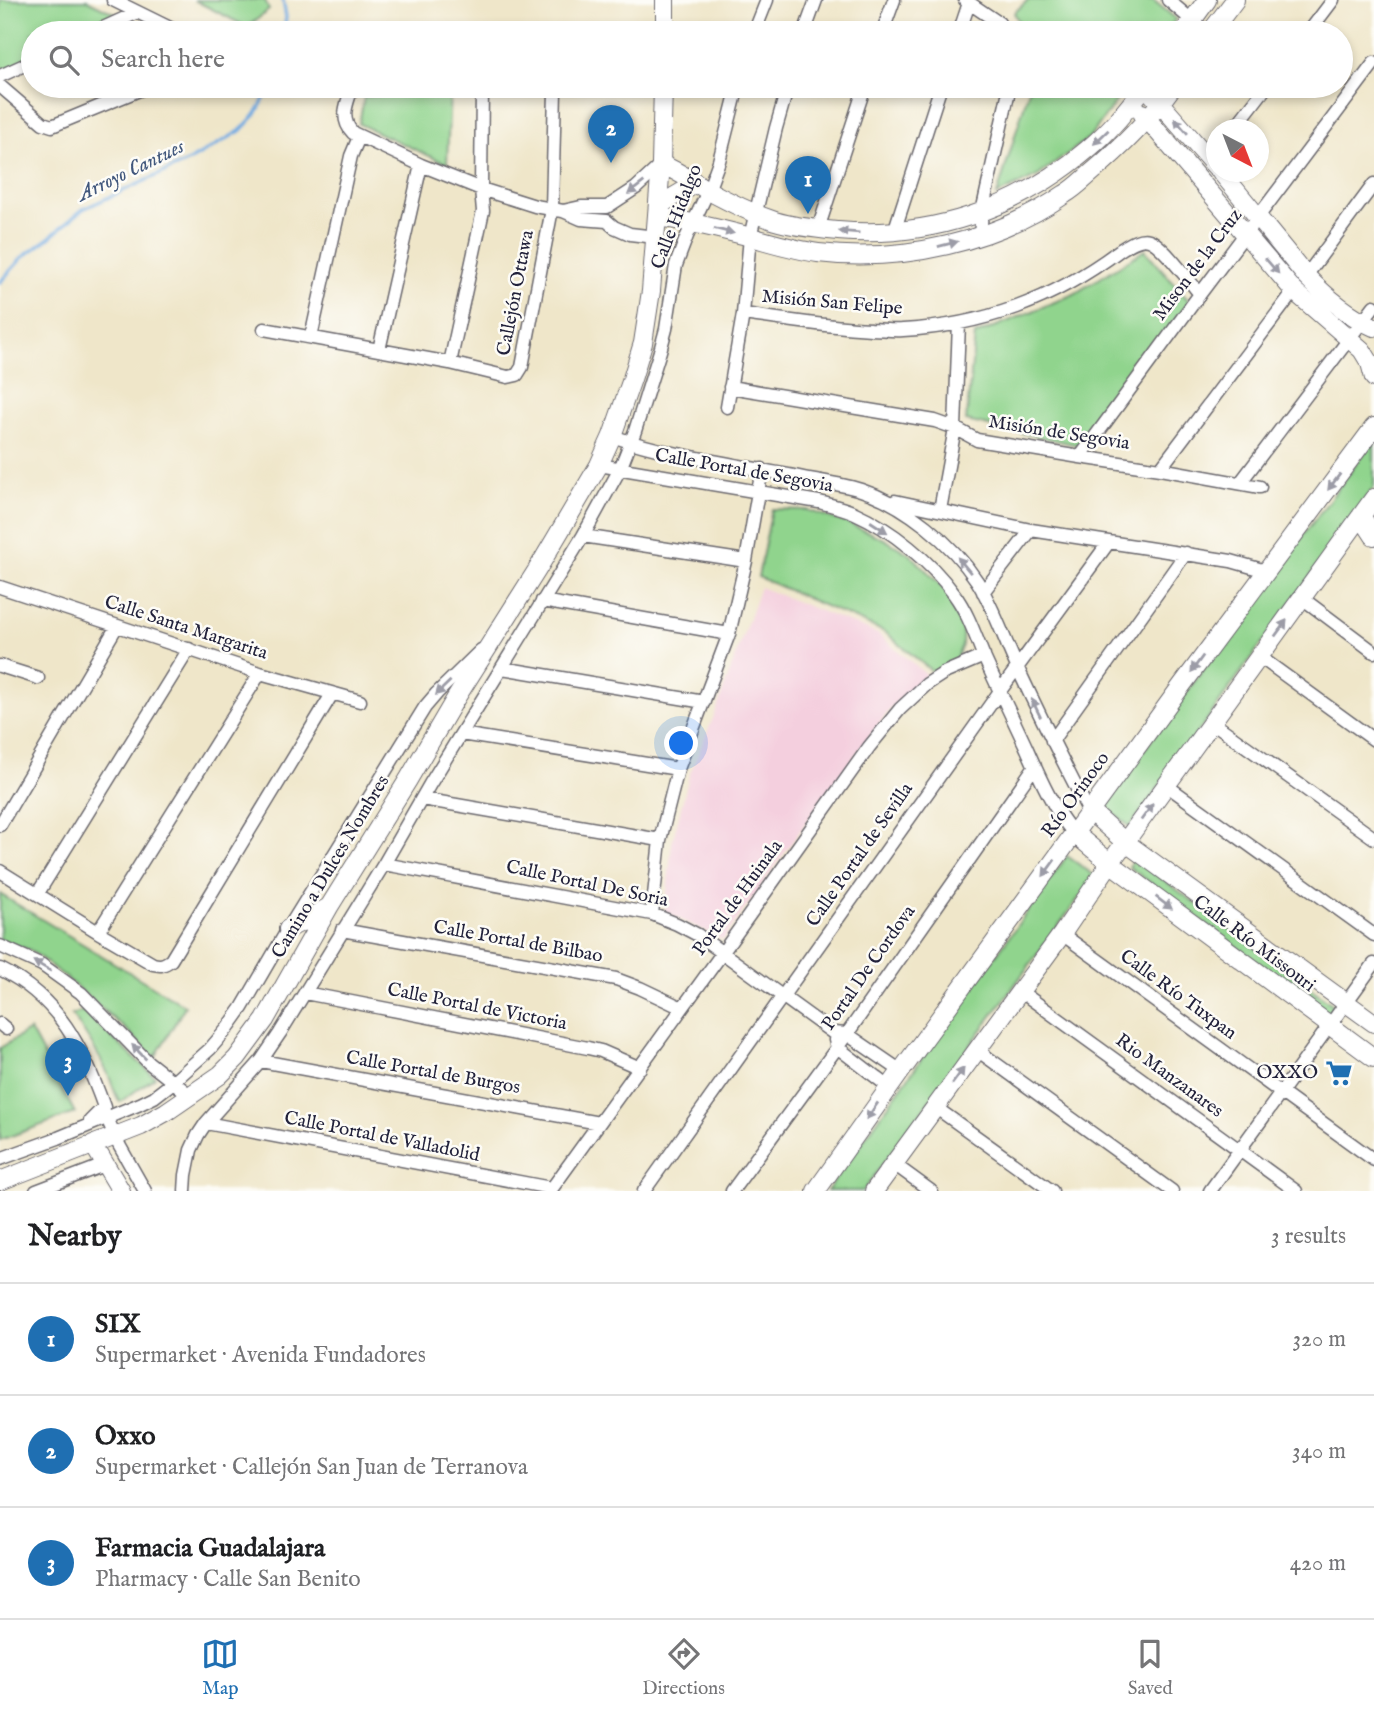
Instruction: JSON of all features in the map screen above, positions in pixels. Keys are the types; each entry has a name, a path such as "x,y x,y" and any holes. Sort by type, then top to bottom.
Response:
{"street":[{"path":"113,0 154,21"},
{"path":"665,21 666,0"},
{"path":"759,21 767,0"},
{"path":"808,21 816,0"},
{"path":"887,21 894,0"},
{"path":"1168,0 1183,21"},
{"path":"1218,21 1235,0"},
{"path":"1317,21 1333,0"},
{"path":"962,21 967,1 996,21"},
{"path":"1191,21 1202,2"},
{"path":"1202,2 1210,21"},
{"path":"118,21 136,13"},
{"name":"Mison de la Cruz","path":"1353,92 1374,64"},
{"path":"0,76 21,66"},
{"path":"0,86 43,123 52,126 120,98"},
{"path":"350,98 344,117 348,129 359,137 481,189 581,219 607,221 629,234 638,236 657,219 703,187"},
{"path":"450,363 483,211 482,98"},
{"name":"Callejón Ottawa","path":"264,329 450,363 508,377 517,374 520,371 557,210 555,98"},
{"name":"Camino a Dulces Nombres","path":"0,1181 141,1126 191,1096 220,1075 237,1058 265,1020 330,907 537,570 599,465 612,436 643,343 651,291 661,164 663,98"},
{"name":"Calle Hidalgo","path":"631,443 660,351 676,265 693,223 703,187 719,161 735,98"},
{"path":"727,407 743,314 750,237 785,98"},
{"path":"818,229 861,98"},
{"path":"894,232 937,98"},
{"path":"980,235 982,212 1007,98"},
{"path":"557,210 607,207 636,188 661,164 755,213 795,226 859,233 894,232 944,225 1013,199 1051,177 1088,149 1136,98"},
{"path":"1156,98 1206,151"},
{"path":"657,219 693,223 817,253 862,256 947,246 1021,220 1066,194 1122,147 1165,98"},
{"path":"1242,119 1258,98"},
{"name":"Mison de la Cruz","path":"1080,457 1348,98"},
{"path":"1133,102 1294,291 1349,338 1372,365"},
{"path":"311,337 351,156 359,137"},
{"path":"379,350 421,165"},
{"path":"1232,182 1306,276 1319,289 1368,324"},
{"path":"1306,276 1374,184"},
{"path":"607,207 607,221"},
{"name":"Misión San Felipe","path":"743,314 850,328 901,330 959,324 1016,307 1051,292 1092,271 1128,245 1149,239 1163,250 1200,294"},
{"path":"1160,468 1294,291"},
{"path":"1240,483 1349,338 1368,324 1374,306"},
{"path":"940,510 955,428 959,324"},
{"name":"Misión de Segovia","path":"730,387 936,421 977,440 1160,468 1260,487"},
{"name":"Río Orinoco","path":"815,1191 1074,833 1374,427"},
{"name":"Calle Portal de Segovia","path":"612,436 676,455 762,469 861,490 886,500 1031,530 1186,553 1266,571"},
{"path":"185,1191 191,1150 198,1135 261,1061 305,993 583,536 620,469 631,443"},
{"name":"Calle Portal de Segovia","path":"599,465 819,502 854,512 878,525 910,549 940,576 969,618 1035,766 1063,820 1074,833"},
{"path":"652,914 660,840 678,769 729,634 746,561 762,469"},
{"path":"854,512 861,490"},
{"path":"874,1191 1374,498"},
{"name":"Calle Portal de Segovia","path":"886,500 946,544 976,580 1052,741 1091,812"},
{"path":"1362,516 1374,536"},
{"path":"983,592 1031,530"},
{"path":"583,536 746,561"},
{"name":"Calle Portal de Sevilla","path":"644,1191 1109,542"},
{"path":"1052,741 1186,553"},
{"name":"Calle Santa Margarita","path":"0,587 260,673 360,701"},
{"path":"1302,598 1374,652"},
{"path":"542,601 729,634"},
{"path":"0,825 117,626"},
{"path":"0,1159 147,1100 172,1083 210,1049 242,1008 425,707 496,635"},
{"path":"38,893 189,649"},
{"name":"Portal de Huinala","path":"550,1190 869,747 900,709 927,684 944,673 984,656"},
{"path":"1260,657 1374,740"},
{"path":"0,666 38,678"},
{"path":"502,668 704,702"},
{"path":"99,932 260,673"},
{"path":"0,871 160,966 171,960 332,694"},
{"path":"1212,722 1374,838"},
{"path":"461,734 678,769"},
{"name":"Portal De Cordova","path":"732,1191 1035,766"},
{"path":"1166,785 1374,935"},
{"path":"422,799 660,840"},
{"name":"Calle Río Missouri","path":"1091,812 1125,842 1374,1023"},
{"name":"Calle Río Missouri","path":"1074,833 1110,863 1374,1058"},
{"name":"Calle Portal De Soria","path":"384,864 652,914 698,934 833,1033"},
{"path":"288,929 330,907"},
{"name":"Calle Portal de Bilbao","path":"342,930 607,977 682,1008"},
{"name":"Calle Río Tuxpan","path":"1062,934 1374,1160"},
{"path":"0,946 42,965 81,993 148,1062 191,1096"},
{"path":"1210,1191 1374,964"},
{"path":"0,969 28,985 48,1004 71,1033 86,1059 104,1107 85,1126"},
{"name":"Rio Manzanares","path":"1020,991 1296,1191"},
{"name":"Calle Portal de Victoria","path":"305,993 588,1048 640,1068"},
{"path":"889,1087 837,1047 833,1033 846,1034 901,1071"},
{"path":"977,1050 1172,1191"},
{"name":"Calle Portal de Burgos","path":"261,1061 598,1123"},
{"path":"935,1107 1052,1191"},
{"path":"107,1118 114,1136 145,1191"},
{"name":"Calle Portal de Valladolid","path":"206,1123 550,1190"},
{"path":"85,1126 104,1165 121,1191"},
{"path":"894,1164 931,1191"},
{"path":"36,1191 104,1165"}],"shaded area":[{"path":"760,587 878,634 927,675 891,708 723,940 665,912 672,843 689,776 716,711"}],"green space":[{"path":"0,0 87,0 122,17 113,21 21,21 21,63 0,73"},
{"path":"194,0 265,0 269,10 255,21 235,21"},
{"path":"1028,0 1153,0 1176,19 1018,21 1014,13"},
{"path":"364,98 450,98 447,164 359,124"},
{"path":"1026,98 1118,98 1090,137 1038,176 997,195"},
{"path":"1145,250 1190,302 1082,446 966,421 975,335 1074,294"},
{"path":"1374,440 1374,487 1130,827 1103,805"},
{"path":"772,509 807,510 847,523 884,539 911,555 956,601 963,617 962,645 956,659 935,674 885,632 758,577"},
{"path":"1067,856 1095,876 863,1191 827,1191"},
{"path":"1134,858 1336,1007 1331,1017 1129,867"},
{"path":"0,894 185,1006 154,1059 130,1033 64,976 30,950 0,940"},
{"path":"83,1011 155,1077 120,1102 99,1057 72,1015"},
{"path":"30,1030 75,1113 0,1140 0,1048"}],"waterway":[{"name":"Arroyo Cantues","path":"283,0 286,21"},
{"name":"Arroyo Cantues","path":"0,282 23,257 83,209 189,161 240,131 256,114 265,98"}],"place":[{"name":"Oxxo","path":"611,163"},
{"name":"SIX","path":"808,214"},
{"name":"OXXO","path":"1339,1073"},
{"name":"Farmacia Guadalajara","path":"68,1096"}]}
